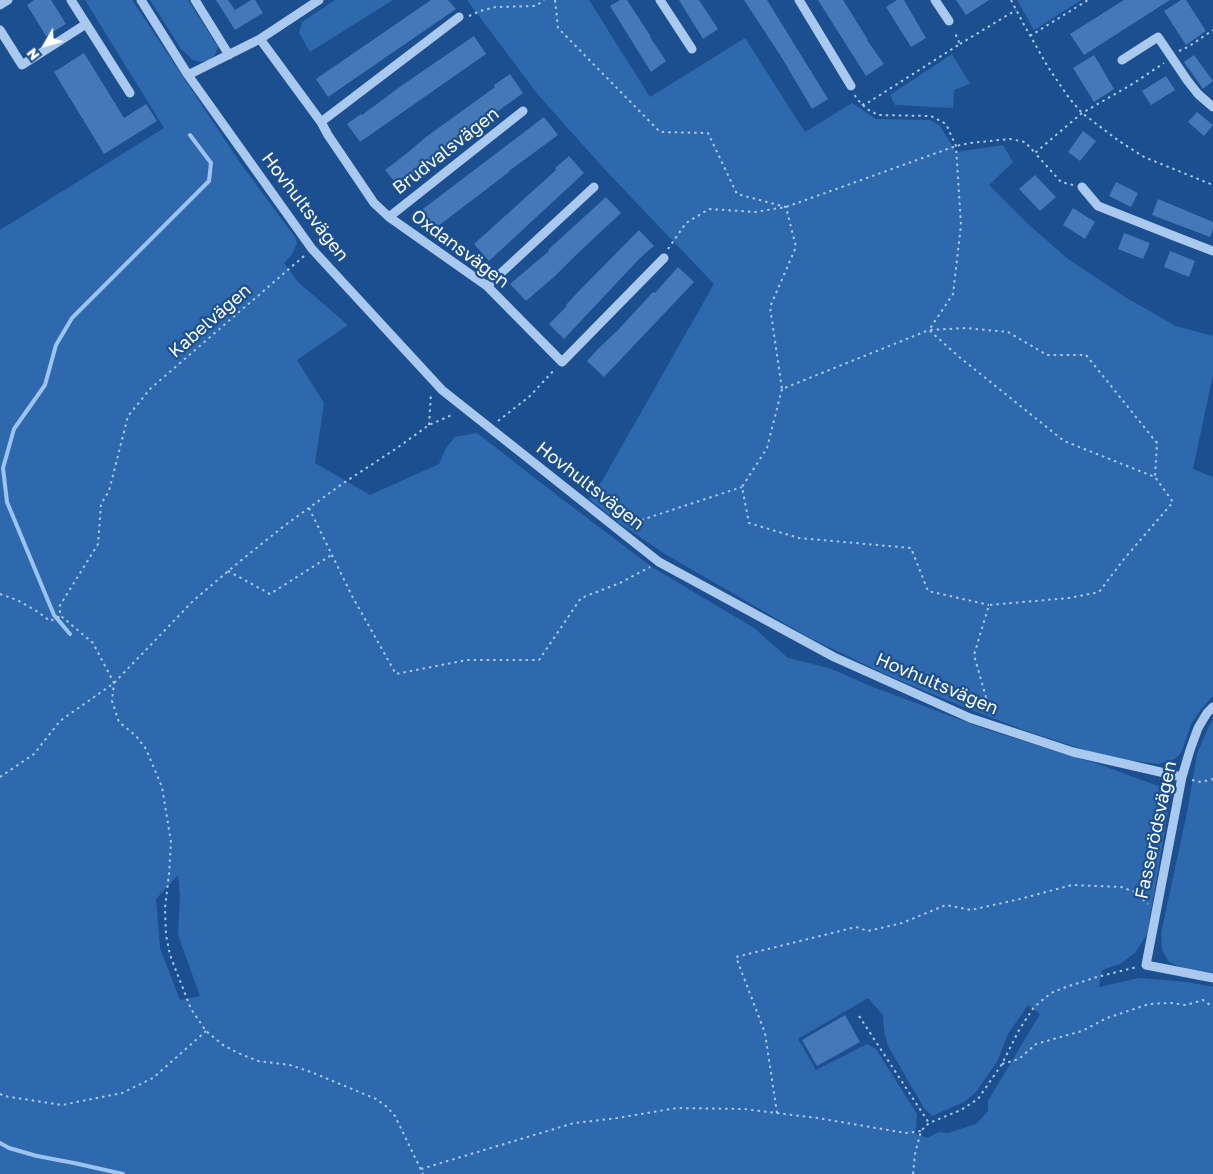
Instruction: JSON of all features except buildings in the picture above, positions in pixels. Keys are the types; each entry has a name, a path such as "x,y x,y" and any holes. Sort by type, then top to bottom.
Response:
{"street":[{"path":"0,5 8,0"},
{"path":"71,0 130,93"},
{"name":"Hovhultsvägen","path":"141,0 188,75 312,249 431,379 465,409 659,562 834,658 970,718 1073,752 1182,777"},
{"path":"195,0 229,55"},
{"path":"188,75 260,39 319,0"},
{"path":"660,0 692,49"},
{"path":"799,0 851,86"},
{"path":"935,0 949,21"},
{"path":"320,122 459,17"},
{"path":"0,30 22,65 86,24"},
{"path":"1122,60 1158,37 1198,94 1213,107"},
{"name":"Oxdansvägen","path":"260,39 320,122 374,203 389,217 487,286 562,362"},
{"name":"Brudvalsvägen","path":"389,217 523,111"},
{"path":"487,286 594,186"},
{"path":"1082,187 1098,206 1213,251"},
{"path":"562,362 664,258"},
{"name":"Fasserödsvägen","path":"1146,965 1182,777 1198,728 1213,707"},
{"path":"1146,965 1213,978"}],"path":[{"path":"459,17 469,16 496,7 536,6 544,0"},
{"path":"555,0 558,28 660,132 708,133 737,194 786,207"},
{"path":"1011,0 1048,67 1069,98 1082,113 1144,157 1213,185"},
{"path":"1030,36 1088,0"},
{"path":"862,105 1016,10"},
{"path":"949,21 960,44"},
{"path":"1035,153 1082,113 1172,58 1178,52 1213,30"},
{"path":"851,86 856,98 862,105 878,115 932,116 946,124 956,146 961,225 953,294 929,330"},
{"path":"664,258 669,246 686,223 709,209 755,212 786,207 956,146 970,143 1010,139 1025,142 1061,182 1082,187"},
{"path":"617,528 742,487 767,448 782,389 770,307 796,247 786,207"},
{"name":"Kabelvägen","path":"61,616 60,607 98,544 101,504 109,491 128,416 150,389 312,249"},
{"path":"782,389 929,330 966,328 1008,332 1047,355 1086,355 1157,443 1155,477"},
{"path":"742,487 749,524 800,538 911,548 928,591 989,605 1069,598 1099,592 1124,559 1173,502 1155,477 1064,442 929,330"},
{"path":"489,428 530,396 562,362"},
{"path":"429,425 431,379"},
{"path":"0,777 34,754 60,721 114,683 194,600 284,526 429,425 465,409"},
{"path":"309,508 352,596 396,674 466,660 539,660 581,598 620,583 659,562"},
{"path":"228,571 270,594 333,554"},
{"path":"0,594 18,600 50,622 61,616 93,643 114,683 112,702 120,722 136,736 146,749 162,787 171,842 165,908 166,935 170,955 191,1009 206,1031 223,1045 238,1053 258,1061 290,1065 311,1072 387,1106 395,1116 423,1174"},
{"path":"989,605 974,655 995,726"},
{"path":"1182,777 1201,782 1213,779"},
{"path":"777,1113 765,1032 736,958 856,927 868,931 902,923 946,905 971,910 1072,885 1121,886 1135,892 1156,911"},
{"path":"914,1174 915,1154 921,1131 929,1123 961,1110 978,1099 1002,1064 1019,1030 1034,1007 1051,993 1066,987 1146,965"},
{"path":"1002,1064 1019,1059 1036,1044 1082,1031 1107,1018 1149,1004 1171,1003 1186,1005 1203,1000 1213,1008"},
{"path":"859,1016 929,1123"},
{"path":"0,1094 62,1105 122,1093 153,1078 206,1031"},
{"path":"421,1169 574,1123 676,1108 744,1109 817,1118 906,1133 921,1131"}],"shaded area":[{"path":"85,0 132,0 241,164 295,237 297,243 291,256 284,263 298,282 348,325 297,360 324,403 315,463 370,495 439,464 446,448 455,437 477,433 652,567 754,628 788,658 829,668 873,687 988,730 1101,765 1158,786 1169,797 1147,934 1135,953 1120,964 1102,970 1099,987 1139,978 1187,982 1213,987 1213,1174 0,1174 0,230 164,128","holes":["178,875 180,895 178,935 200,996 180,1000 160,948 156,899","868,998 883,1015 888,1046 924,1108 932,1116 964,1102 975,1093 997,1062 1008,1034 1028,1005 1040,1014 988,1101 988,1111 976,1124 948,1133 939,1132 927,1138 915,1133 917,1114 876,1049 867,1044 816,1070 798,1039"]},
{"path":"150,0 188,0 218,47 215,55 209,60 201,62 193,60 181,49"},
{"path":"335,0 393,0 310,52 299,33 302,22"},
{"path":"467,0 589,0 650,97 745,38 805,132 852,103 876,119 930,120 940,126 956,152 1003,145 1013,162 989,185 1027,223 1068,259 1125,297 1176,326 1213,336 1213,375 1193,469 1213,477 1213,696 1191,724 1183,748 1175,759 1158,764 1126,760 1091,752 1024,730 889,676 808,637 665,554 622,525 589,499 602,481 714,284 609,174 539,96"},
{"path":"1017,0 1081,0 1034,30"},
{"path":"952,54 970,84 954,90 953,108 895,105 890,95"},
{"path":"1213,719 1213,973 1185,969 1169,962 1162,950 1161,933 1187,813 1197,754"}],"waterway":[{"path":"70,634 54,615 7,502 3,468 14,429 45,385 56,345 72,318 209,181 211,163 190,135"},
{"path":"0,1143 9,1148 37,1156 123,1174"}]}
